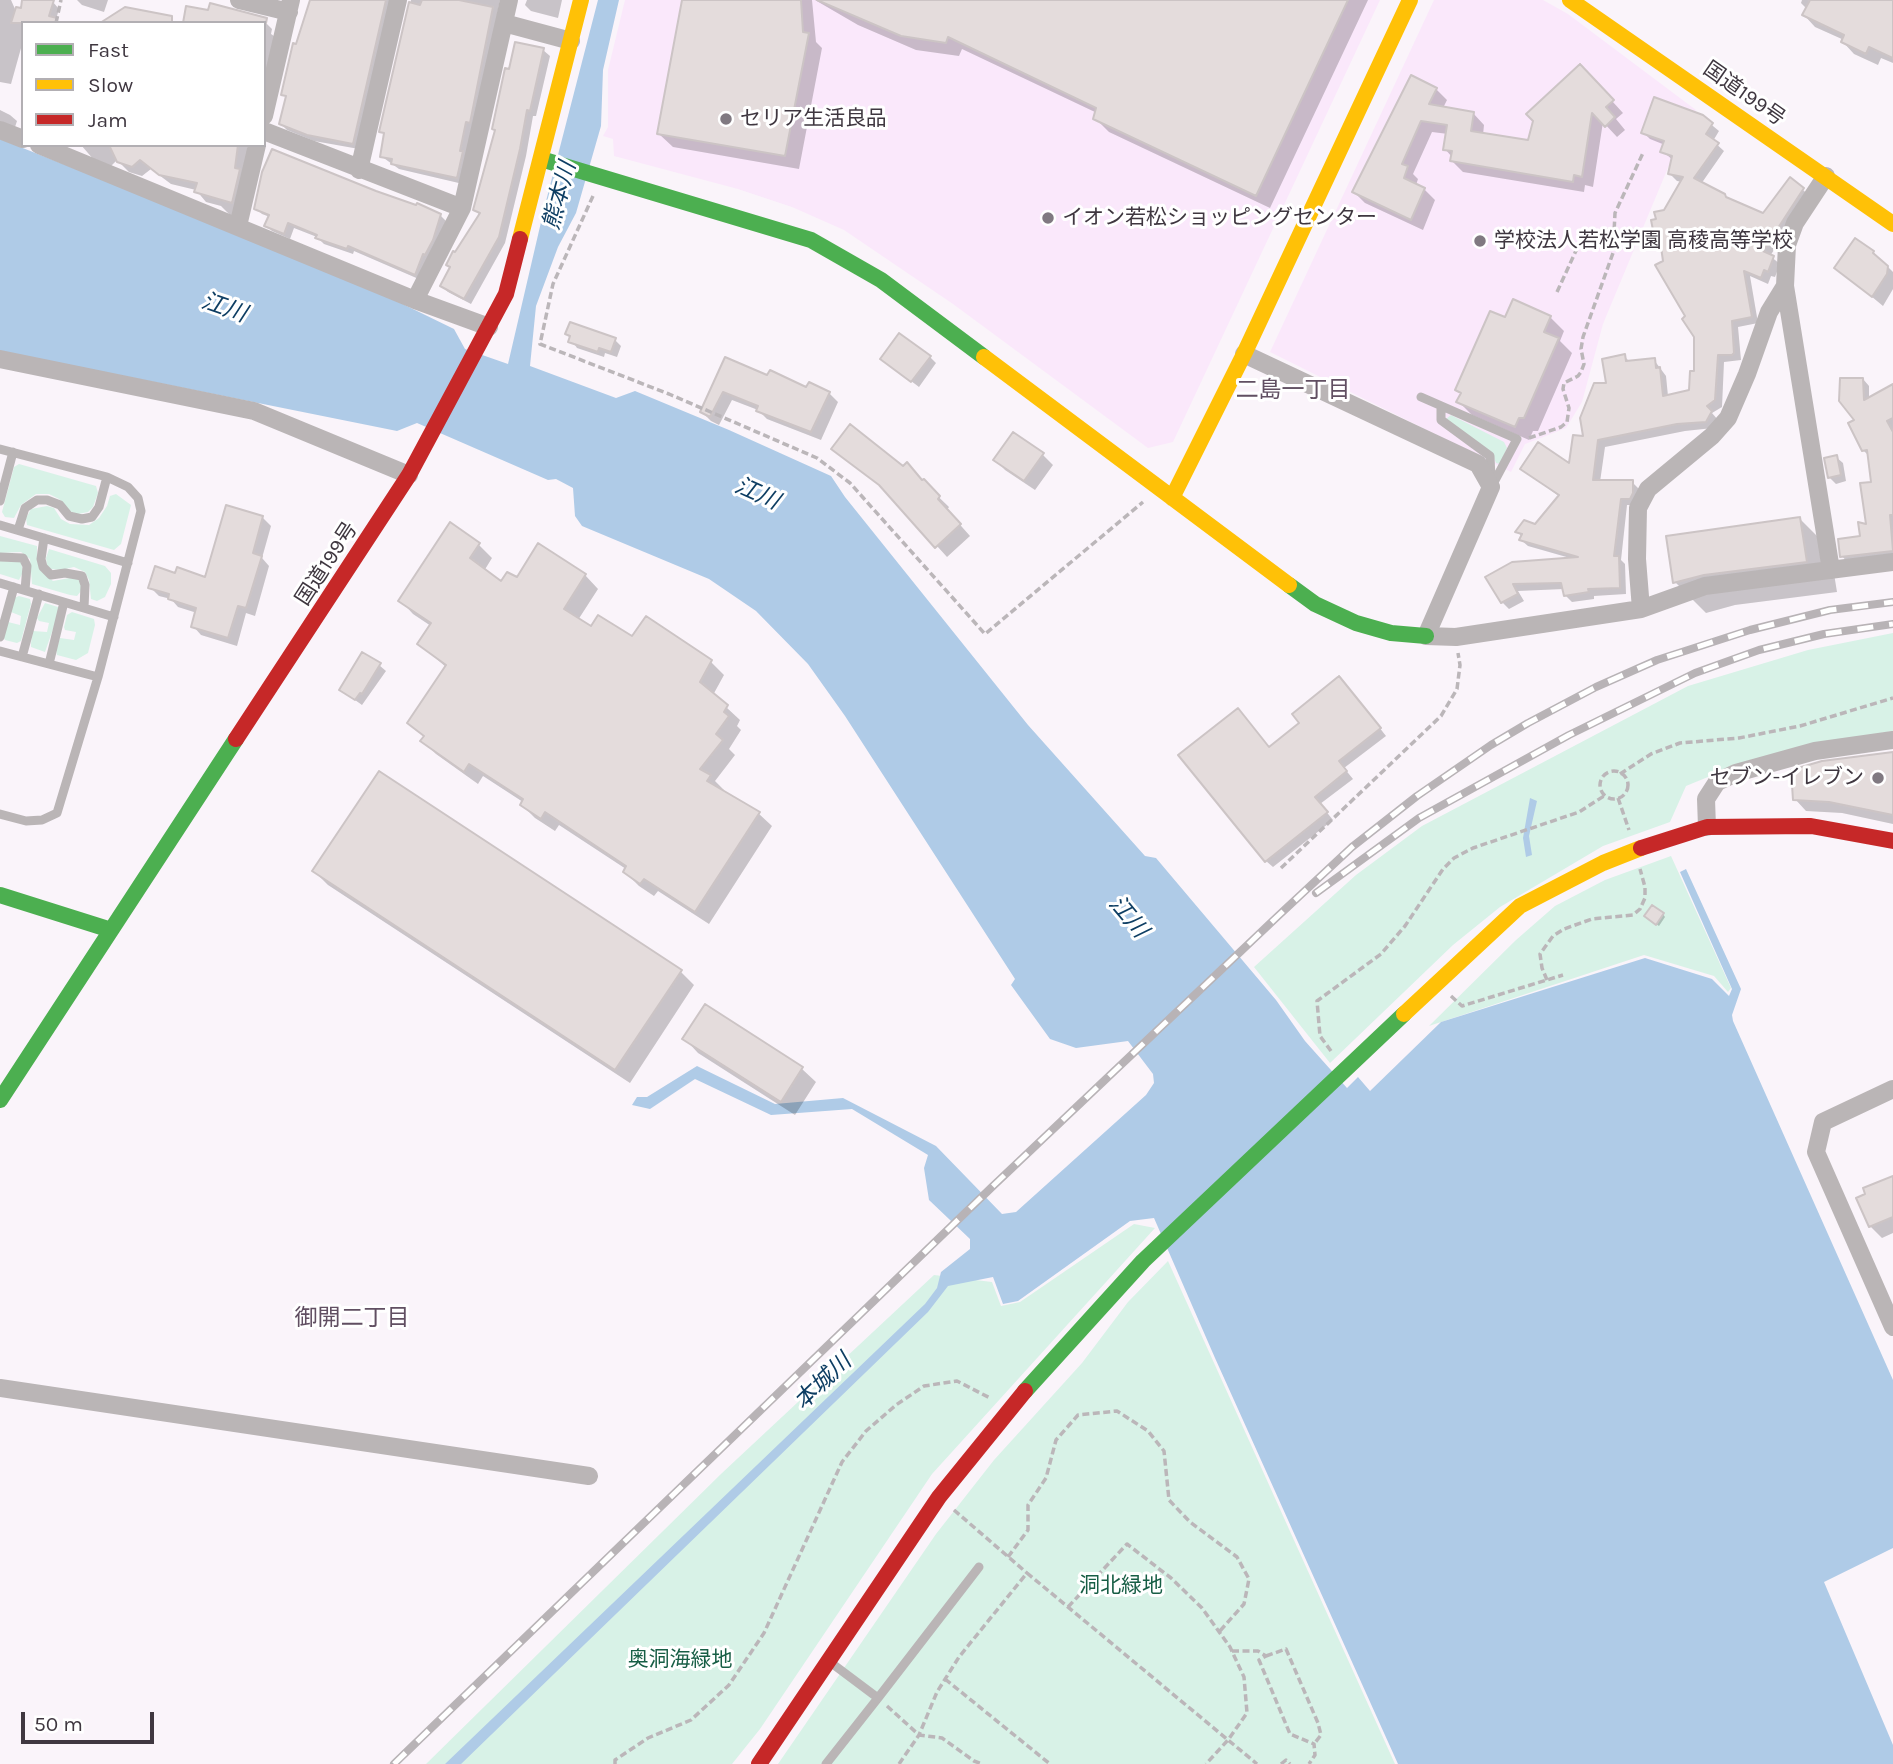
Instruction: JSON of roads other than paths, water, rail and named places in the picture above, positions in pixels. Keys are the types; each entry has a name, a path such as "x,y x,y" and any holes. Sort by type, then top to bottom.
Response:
{"main road":[{"name":"国道199号","path":"0,1100 412,469 486,332 506,294 581,0"},
{"path":"1172,498 1244,354 1410,0"},
{"name":"国道199号","path":"1570,0 1893,224"},
{"path":"541,159 811,240 881,280 1315,604 1356,623 1391,633 1426,636"},
{"path":"760,1764 939,1497 1008,1410 1143,1261 1347,1066 1520,906 1603,863 1660,840 1707,827 1811,826 1893,842"},
{"path":"0,895 111,930"}],"street":[{"path":"239,0 290,6 266,108"},
{"path":"359,170 398,0"},
{"path":"415,300 461,208 509,0"},
{"path":"504,23 571,41"},
{"path":"0,130 21,138"},
{"path":"266,132 461,208"},
{"path":"44,147 415,300 486,332"},
{"path":"238,226 257,147"},
{"path":"1826,176 1795,223 1787,245 1785,286 1831,570"},
{"path":"1641,610 1637,559 1638,508 1648,489 1712,436 1728,418 1769,312 1785,286"},
{"path":"1244,354 1478,464 1491,488 1426,636 1456,638 1641,610 1705,586 1893,562"},
{"path":"0,359 254,411 412,469"},
{"path":"1707,827 1706,799 1717,782 1736,773 1815,751 1893,740"},
{"path":"1893,1089 1823,1122 1816,1152 1893,1327"},
{"path":"0,1388 589,1476"}],"lane":[{"path":"1421,397 1517,439 1491,488"},
{"path":"1441,406 1441,420 1490,456 1491,488"},
{"path":"0,449 107,477 128,487 138,498 141,511 98,677 57,813 42,820 26,821 0,814"},
{"path":"0,501 13,452"},
{"path":"18,530 25,508 37,500 47,500 60,505 69,516 82,519 92,517 99,507 107,477"},
{"path":"0,525 128,563"},
{"path":"44,538 41,559 43,567 51,575 76,573 82,576 85,585 84,608"},
{"path":"0,557 23,558 27,566 25,590"},
{"path":"0,583 114,617"},
{"path":"0,636 14,587"},
{"path":"22,657 39,594"},
{"path":"49,664 64,602"},
{"path":"0,651 98,677"},
{"path":"826,1764 979,1567"},
{"path":"829,1661 878,1698"}],"water":[{"path":"598,0 619,0 603,70 601,126 576,213 558,247 536,306 530,366 616,398 635,391 831,476 1028,725 1145,856 1156,858 1276,1000 1305,1041 1347,1088 1358,1077 1370,1091 1441,1022 1645,958 1712,979 1729,996 1732,989 1680,872 1686,869 1741,989 1732,1015 1733,1021 1893,1380 1893,1548 1824,1582 1893,1745 1893,1764 1398,1764 1154,1218 1130,1221 1018,1301 1003,1304 993,1277 948,1286 928,1312 461,1764 445,1764 925,1304 937,1288 941,1272 970,1249 970,1239 929,1200 924,1168 928,1155 852,1109 771,1115 695,1079 650,1109 632,1105 637,1097 647,1097 697,1066 775,1104 843,1098 936,1146 1002,1214 1016,1212 1146,1095 1154,1083 1153,1074 1128,1041 1076,1048 1050,1039 1011,985 1015,979 845,716 808,664 756,611 709,579 582,526 575,516 573,488 556,479 548,480 417,423 397,431 0,351 0,139 341,274 454,329 465,349 508,364 545,205"},
{"path":"1530,798 1537,801 1529,836 1532,855 1526,857 1523,838"}],"railway":[{"path":"394,1764 992,1187 1278,916 1352,847 1417,796 1528,723 1596,687 1657,660 1750,630 1830,610 1893,602"},
{"path":"1316,893 1419,818 1569,735 1695,673 1759,650 1824,634 1893,624"}],"place":[{"name":"セリア生活良品","path":"726,119"},
{"name":"イオン若松ショッピングセンター","path":"1048,218"},
{"name":"学校法人若松学園 高稜高等学校","path":"1480,241"},
{"name":"セブン-イレブン","path":"1878,778"}],"district":[{"name":"二島一丁目","path":"1293,390"},
{"name":"御開二丁目","path":"352,1318"}],"water label":[{"name":"熊本川","path":"560,196"},
{"name":"江川","path":"224,308"},
{"name":"江川","path":"757,494"},
{"name":"江川","path":"1128,917"},
{"name":"本城川","path":"823,1382"}],"park label":[{"name":"洞北緑地","path":"1121,1586"},
{"name":"奥洞海緑地","path":"680,1660"}]}
